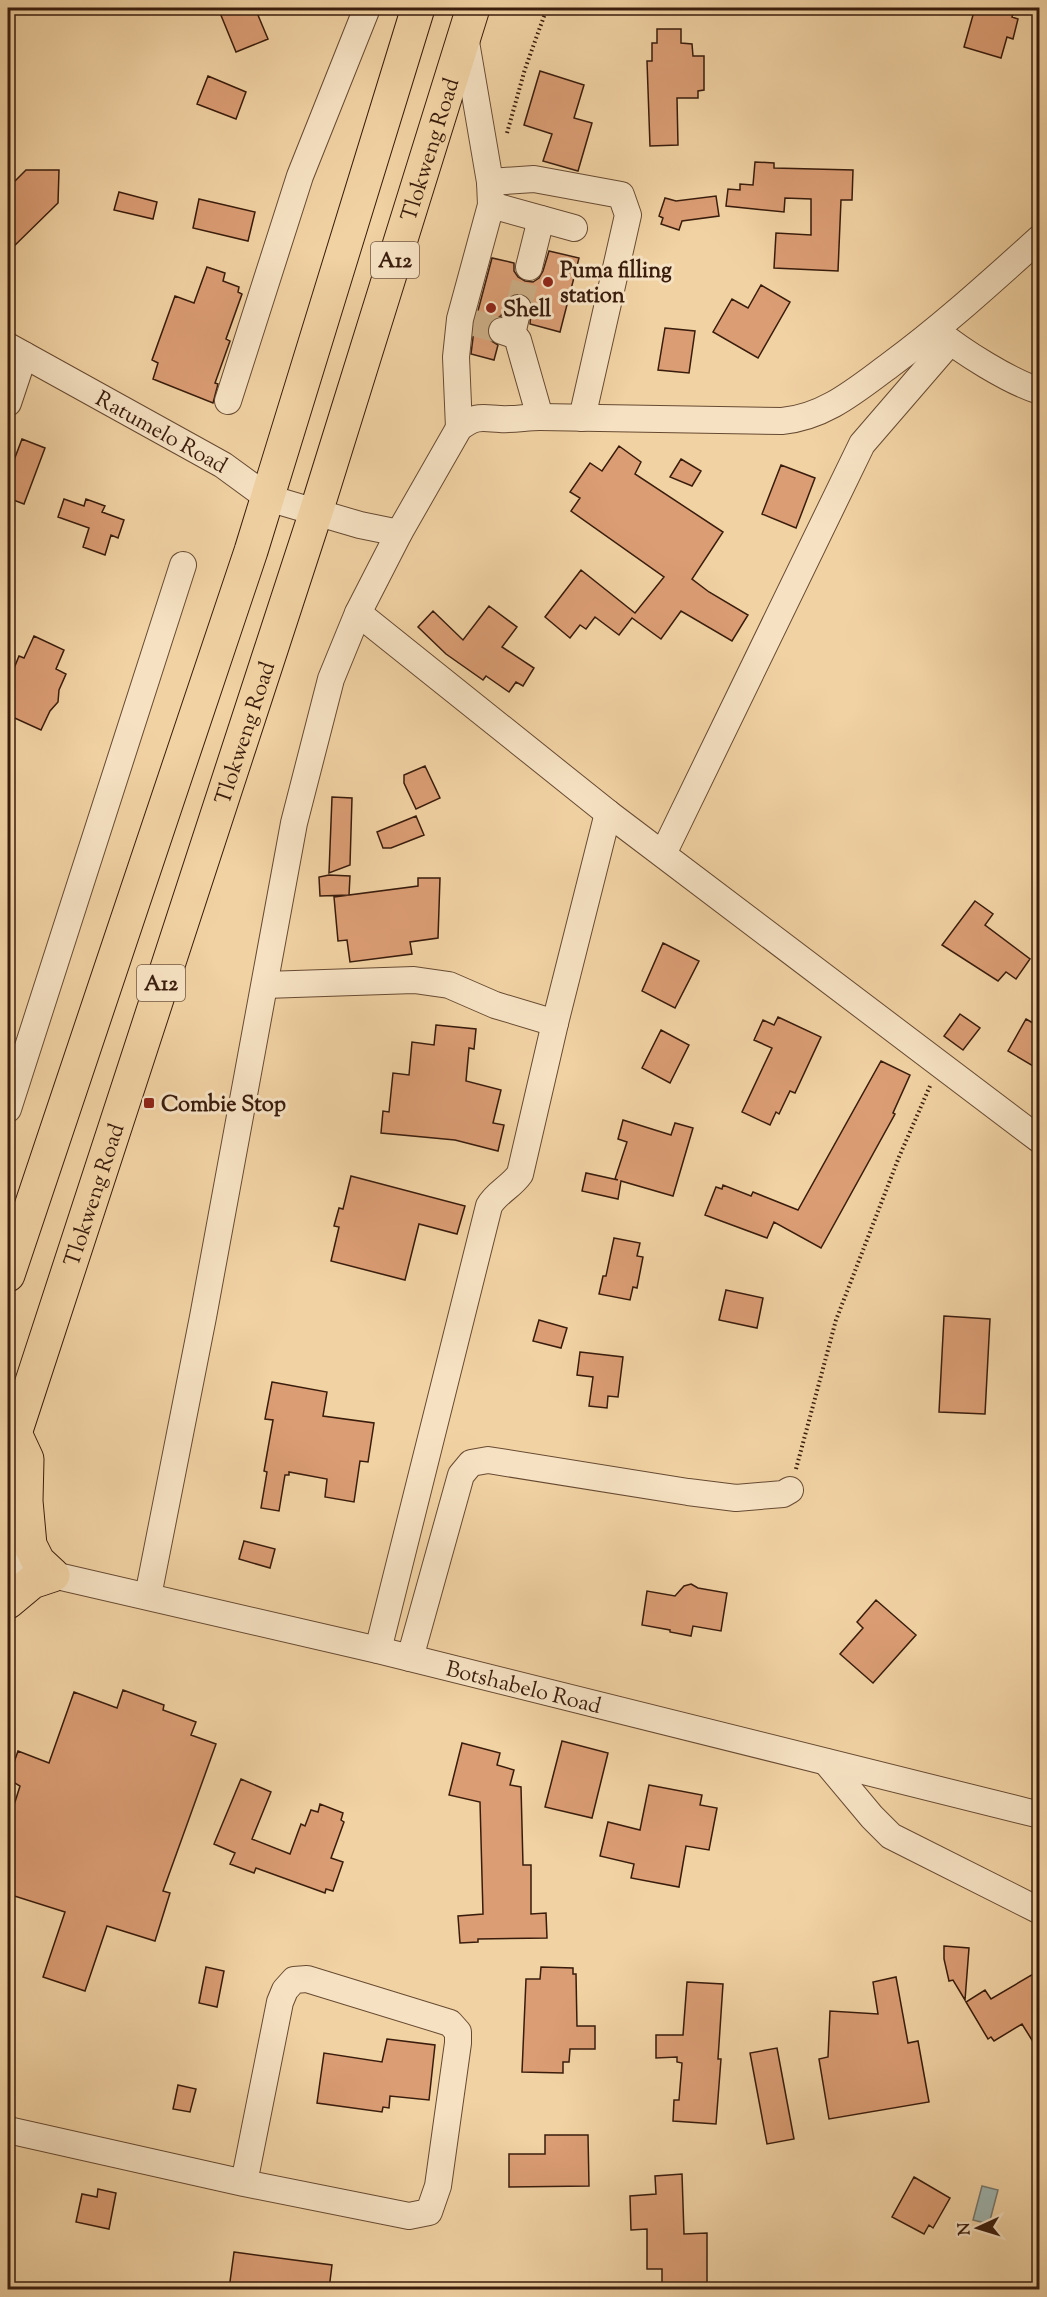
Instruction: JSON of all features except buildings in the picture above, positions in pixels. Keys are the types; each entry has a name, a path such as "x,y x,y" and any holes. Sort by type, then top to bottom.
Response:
{"main road":[{"name":"A12","path":"8,1275 268,498 418,8"},
{"name":"Tlokweng Road","path":"11,1443 316,512 469,21"},
{"path":"8,1602 32,1582 52,1575 38,1561 30,1545 26,1501 27,1459 11,1443"}],"street":[{"path":"228,401 300,176 368,8"},
{"path":"459,428 456,357 490,193 469,21"},
{"path":"490,193 534,179 621,195 628,215 582,418"},
{"path":"490,193 541,219 574,228"},
{"path":"529,267 541,219"},
{"path":"663,854 862,444 943,336 1040,238"},
{"path":"518,308 507,332 518,339 540,417"},
{"path":"148,1596 203,1317 294,823 332,679 358,613 399,533 459,428 467,421 482,416 500,419 540,417 797,420 842,401 943,336"},
{"path":"943,336 1025,387 1040,392"},
{"path":"8,403 16,351"},
{"name":"Ratumelo Road","path":"16,351 223,465 268,498 360,525 399,533"},
{"path":"8,1109 183,565"},
{"path":"358,613 609,813 1040,1140"},
{"path":"378,1650 489,1206 493,1198 510,1186 520,1174 555,1023 609,813"},
{"path":"265,985 432,981 449,985 495,1005 555,1023"},
{"path":"410,1658 461,1475 471,1463 488,1460 736,1498 783,1494 790,1490"},
{"name":"Botshabelo Road","path":"8,1561 52,1575 378,1650 1040,1815"},
{"path":"826,1762 891,1836 1040,1911"},
{"path":"8,2130 244,2183 409,2216 429,2212 438,2186 458,2032 450,2023 307,1979 294,1980 285,1990 280,2002 244,2183"}],"path":[{"path":"506,141 525,69 547,8"},
{"path":"790,1490 836,1320 899,1157 940,1063"}],"water":[{"path":"982,2186 998,2190 989,2224 973,2220"}],"tunnel":[{"path":"518,308 529,267"},
{"path":"471,322 502,331"}],"place":[{"name":"Puma filling station","path":"548,282"},
{"name":"Shell","path":"491,308"},
{"name":"Combie Stop","path":"149,1103"}]}
